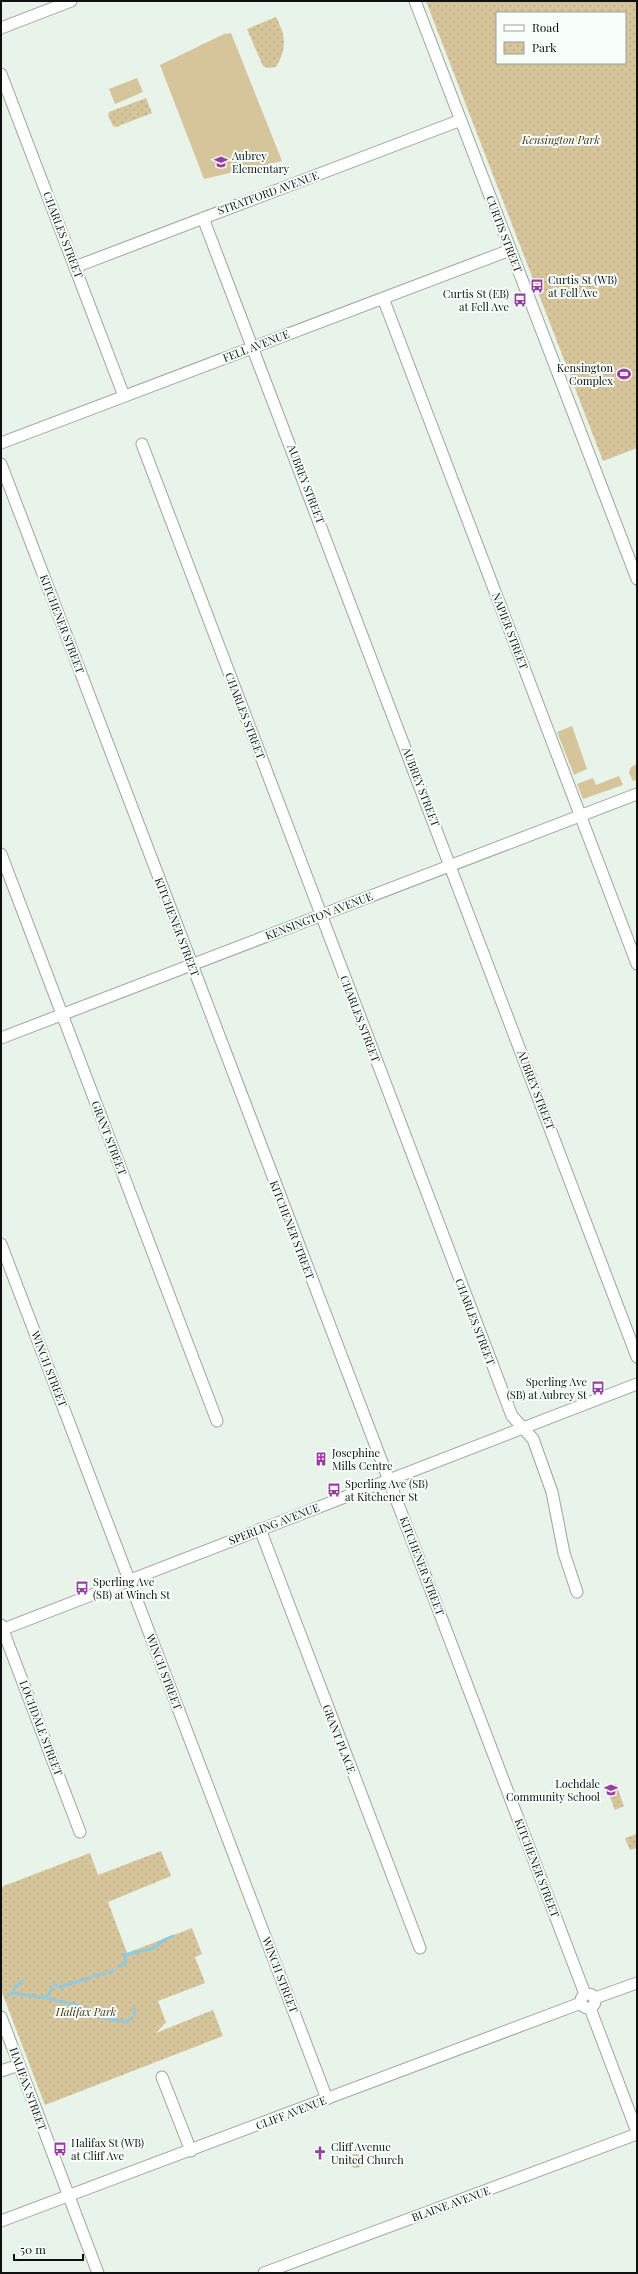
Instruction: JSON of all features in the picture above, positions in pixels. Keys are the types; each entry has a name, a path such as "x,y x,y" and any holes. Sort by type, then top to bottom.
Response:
{"street":[{"path":"1,28 71,1"},
{"name":"CURTIS STREET","path":"415,1 637,579"},
{"name":"CHARLES STREET","path":"1,74 124,396"},
{"name":"STRATFORD AVENUE","path":"75,267 461,120"},
{"name":"AUBREY STREET","path":"203,218 254,347 637,1357"},
{"name":"FELL AVENUE","path":"1,443 510,250"},
{"name":"NAPIER STREET","path":"383,298 637,964"},
{"name":"CHARLES STREET","path":"142,444 509,1410 512,1416 533,1439 547,1477 564,1553 577,1592"},
{"name":"KITCHENER STREET","path":"1,464 588,2001 637,2133"},
{"name":"KENSINGTON AVENUE","path":"1,1038 637,794"},
{"name":"GRANT STREET","path":"1,854 217,1422"},
{"name":"WINCH STREET","path":"1,1244 327,2099"},
{"name":"SPERLING AVENUE","path":"2,1628 637,1384"},
{"name":"GRANT PLACE","path":"260,1529 420,1948"},
{"name":"LOCHDALE STREET","path":"2,1628 80,1832"},
{"name":"CLIFF AVENUE","path":"1,2221 637,1984"},
{"name":"HALIFAX STREET","path":"1,2017 98,2273"},
{"path":"1,2071 18,2065"},
{"path":"162,2077 191,2151"},
{"name":"BLAINE AVENUE","path":"264,2273 637,2133"}],"green space":[{"name":"Kensington Park","path":"426,1 637,1 637,448 603,461"},
{"path":"276,17 282,30 284,42 282,54 276,67 268,68 263,66 247,29"},
{"path":"231,33 282,161 204,179 160,65 224,34"},
{"path":"137,78 143,92 115,104 109,89"},
{"path":"146,98 152,113 116,127 113,126 108,115 109,112"},
{"path":"572,726 587,769 574,775 557,732"},
{"path":"637,764 637,780 633,781 629,773 631,767"},
{"path":"619,776 623,785 583,799 577,784 593,778 596,785"},
{"path":"616,1784 624,1806 615,1810 606,1787"},
{"path":"637,1834 637,1848 630,1850 625,1838"},
{"name":"Halifax Park","path":"161,1851 171,1876 108,1902 127,1953 192,1928 202,1954 195,1957 205,1983 158,2001 166,2022 156,2033 213,2010 223,2036 45,2105 1,1990 1,1887 90,1853 98,1875"},
{"path":"356,2154 361,2156 363,2161 361,2166 356,2168 351,2166 349,2161 351,2156"}],"waterway":[{"path":"120,1967 126,1962 124,1955 154,1948 164,1940 173,1936"},
{"path":"109,1972 114,1970"},
{"path":"93,1976 105,1974"},
{"path":"54,1984 60,1987 89,1978"},
{"path":"14,1988 23,1981"},
{"path":"8,1995 12,1993 46,1998 52,1988"},
{"path":"46,1998 80,2006 96,2017"},
{"path":"134,2008 135,2015"},
{"path":"101,2017 126,2022 132,2018"}],"place":[{"name":"Aubrey Elementary","path":"221,162"},
{"name":"Curtis St (WB) at Fell Ave","path":"537,286"},
{"name":"Curtis St (EB) at Fell Ave","path":"520,300"},
{"name":"Kensington Complex","path":"624,374"},
{"name":"Sperling Ave (SB) at Aubrey St","path":"598,1388"},
{"name":"Josephine Mills Centre","path":"321,1459"},
{"name":"Sperling Ave (SB) at Kitchener St","path":"334,1490"},
{"name":"Sperling Ave (SB) at Winch St","path":"82,1588"},
{"name":"Lochdale Community School","path":"611,1790"},
{"name":"Halifax St (WB) at Cliff Ave","path":"60,2149"},
{"name":"Cliff Avenue United Church","path":"320,2153"}]}
